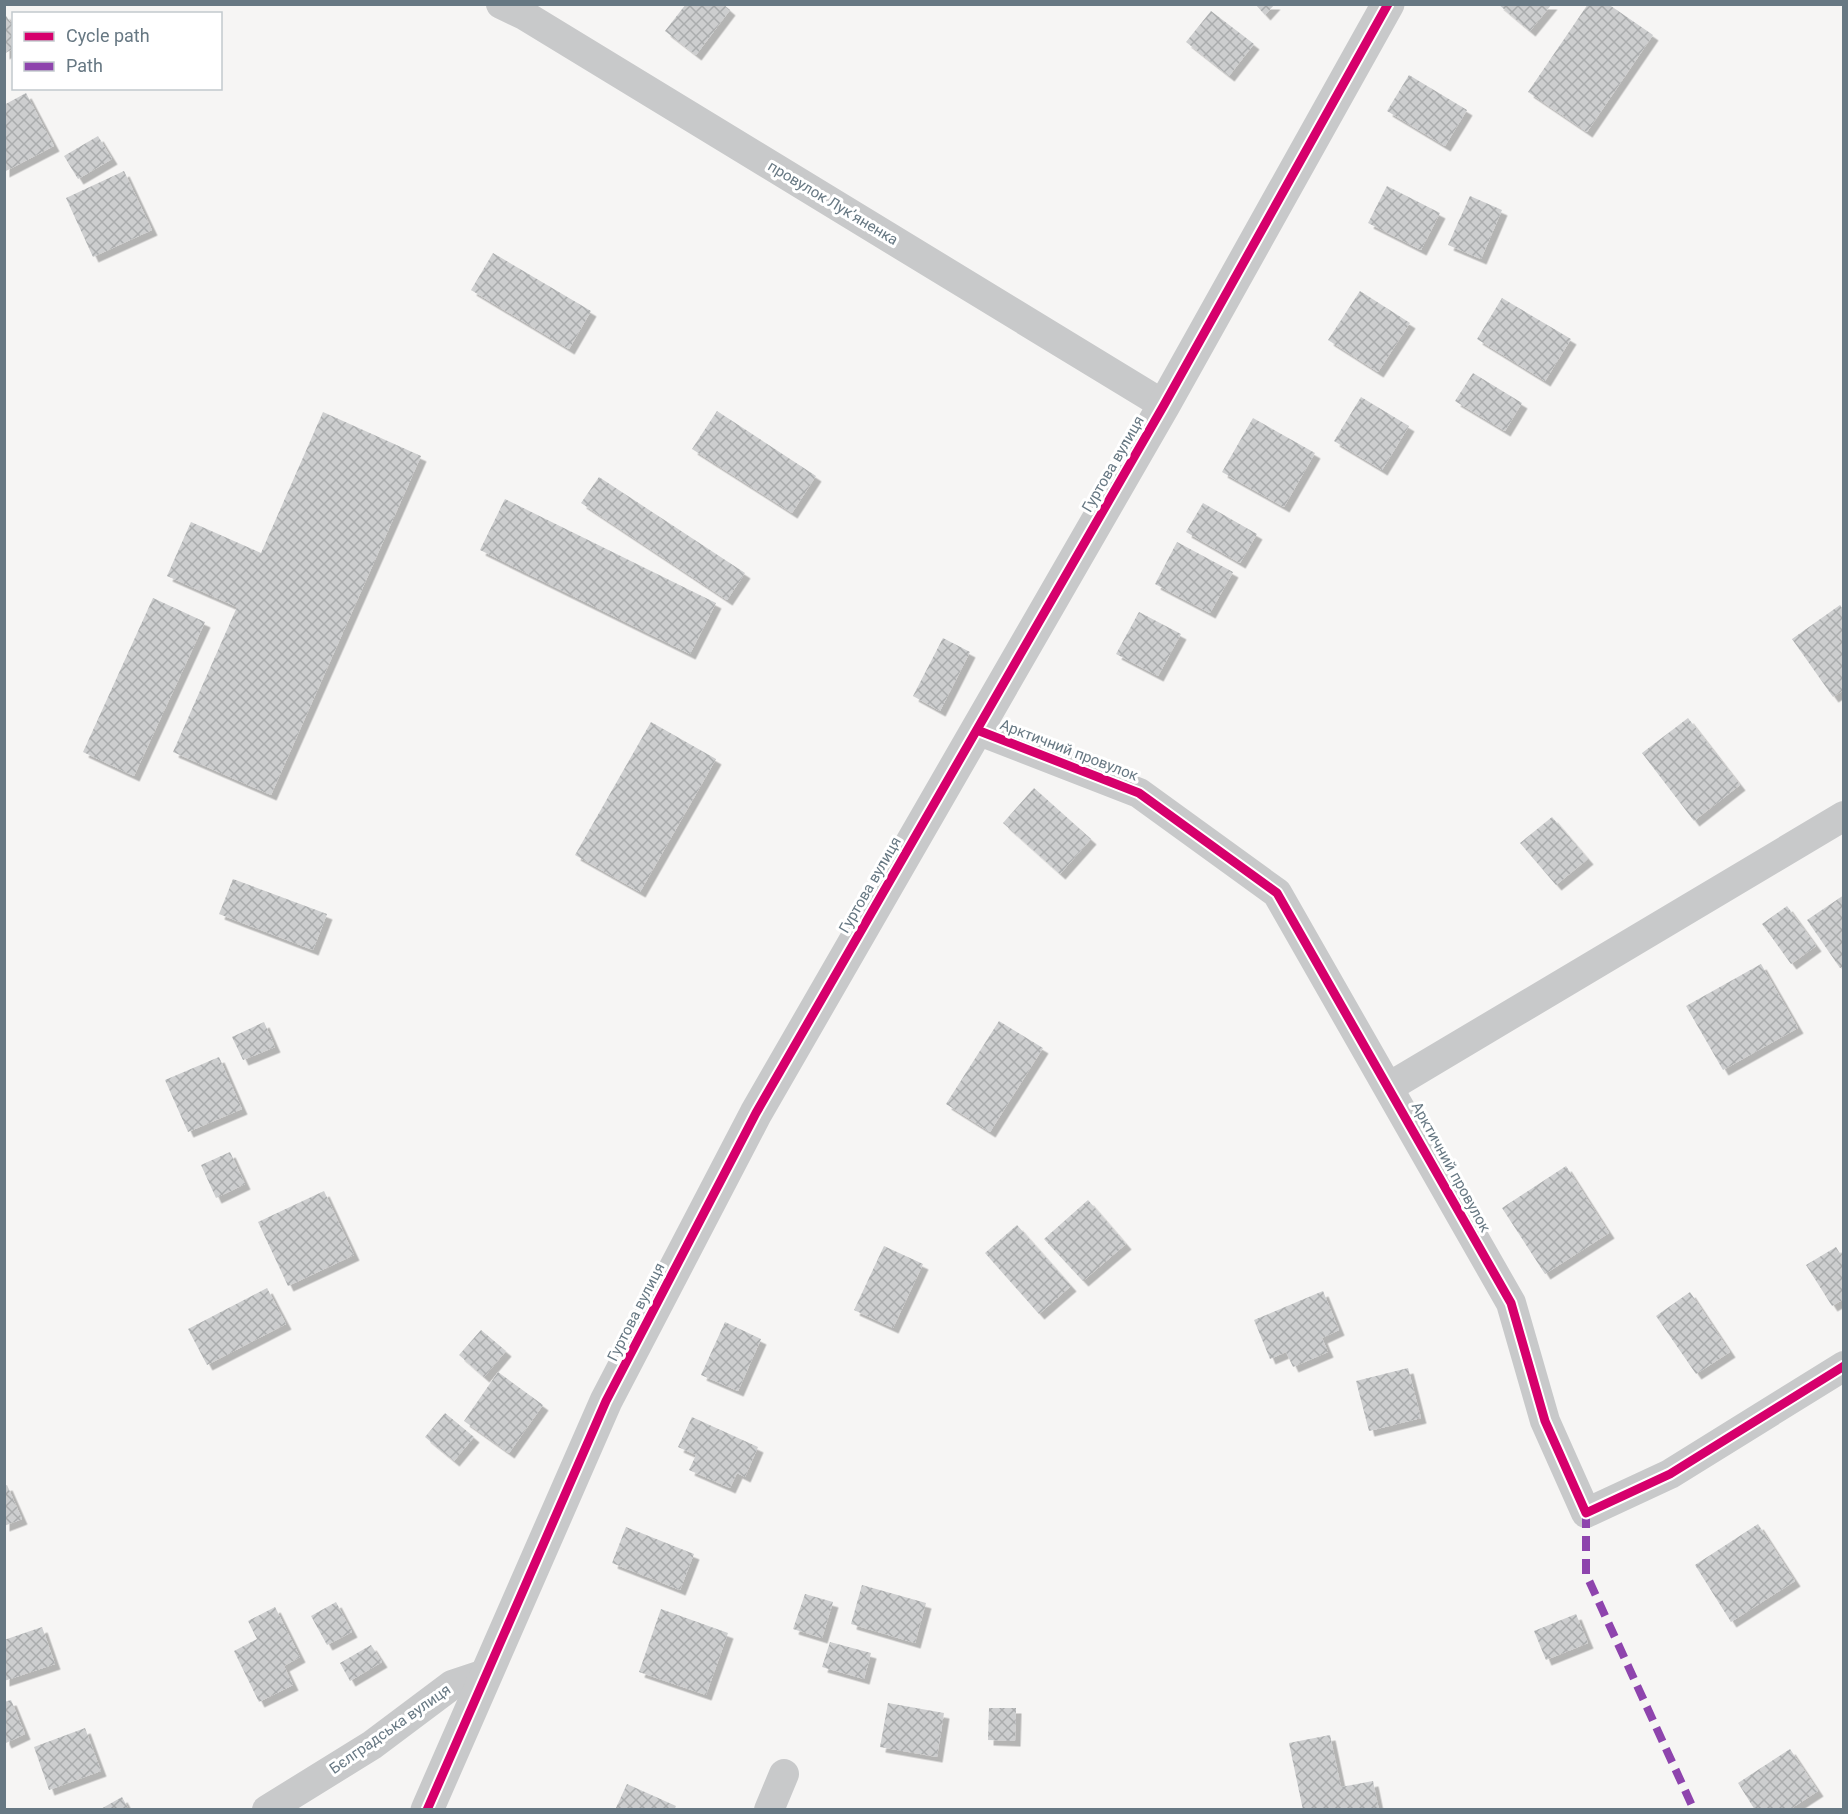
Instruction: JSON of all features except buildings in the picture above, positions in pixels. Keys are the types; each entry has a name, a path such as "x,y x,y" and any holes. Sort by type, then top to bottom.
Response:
{"street":[{"name":"провулок Лукʼяненка","path":"501,4 524,15 1164,405"},
{"name":"Гуртова вулиця","path":"431,1808 485,1674 606,1401 756,1113 1164,405 1382,7"},
{"name":"Арктичний провулок","path":"977,730 1138,793 1277,893 1510,1303 1545,1421 1586,1513 1670,1474 1841,1375"},
{"path":"1389,1087 1844,816"},
{"name":"Бєлградська вулиця","path":"267,1809 372,1745 452,1685 485,1674"},
{"path":"769,1809 784,1774"}],"marked path":[{"path":"1586,1513 1586,1574 1694,1810"}],"cycle path":[{"path":"427,1810 606,1401 756,1113 1164,405 1388,4"},
{"path":"977,730 1139,793 1277,893 1511,1303 1545,1421 1586,1513 1670,1474 1844,1366"}]}
